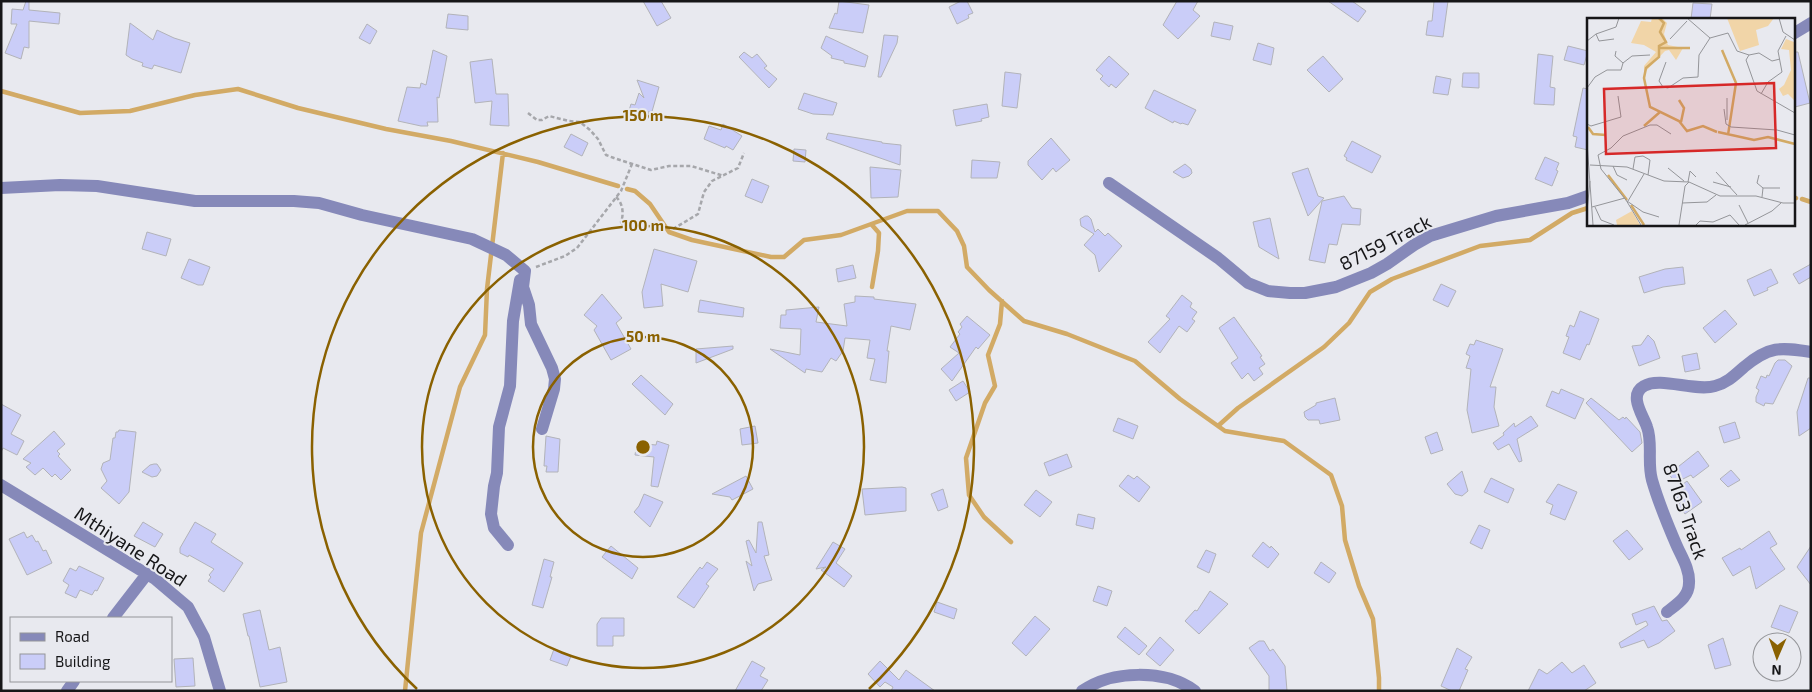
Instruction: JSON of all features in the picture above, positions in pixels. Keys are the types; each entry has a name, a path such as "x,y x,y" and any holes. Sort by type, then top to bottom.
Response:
{"street":[{"path":"1794,33 1811,23"},
{"name":"87159 Track","path":"1109,183 1218,258 1248,283 1268,291 1290,293 1305,293 1336,288 1371,273 1430,236 1496,216 1568,203 1587,196"},
{"path":"1,188 60,185 97,186 195,201 294,201 319,203 362,215 472,239 506,255 523,269"},
{"path":"523,269 523,287 529,305 531,324 552,368 555,379 554,389 542,429"},
{"path":"508,545 494,528 491,514 497,473 499,427 510,386 513,321 523,269"},
{"name":"87163 Track","path":"1666,612 1684,598 1689,582 1685,564 1651,478 1649,434 1637,404 1639,390 1646,385 1657,383 1694,387 1715,386 1733,377 1760,356 1777,348 1791,348 1811,352"},
{"name":"Mthiyane Road","path":"1,485 147,574 188,607 204,637 220,691"},
{"path":"114,617 147,574"},
{"path":"1082,691 1105,678 1138,676 1165,677 1183,682 1194,691"}],"path":[{"path":"528,113 537,120 542,120 549,116 580,122 598,139 606,155 632,164 651,170 669,166 691,166 724,176"},
{"path":"673,229 698,214 704,192 712,181 738,168 744,154"},
{"path":"523,269 550,262 578,248 621,191 632,164"},
{"path":"616,197 620,200 624,216 621,222 624,226 651,230"}],"building":[{"path":"26,1 29,1 29,10 60,13 59,24 29,21 29,48 24,47 21,59 5,53 17,24 11,24 12,9 23,10"},
{"path":"643,1 661,1 671,18 657,26"},
{"path":"839,1 869,5 863,33 829,28 835,13 837,14"},
{"path":"961,1 967,1 973,13 968,15 969,18 957,24 949,7"},
{"path":"1177,1 1198,1 1193,10 1200,16 1178,39 1163,25"},
{"path":"1328,1 1352,1 1366,11 1358,22"},
{"path":"1434,1 1448,1 1443,37 1426,35 1428,21 1432,21"},
{"path":"1693,3 1712,4 1710,18 1691,18"},
{"path":"448,14 468,16 468,30 446,28"},
{"path":"1214,22 1233,26 1230,40 1211,36"},
{"path":"130,23 153,40 157,30 190,43 181,73 154,65 152,69 142,66 143,63 126,55"},
{"path":"367,24 377,31 370,44 359,38"},
{"path":"884,35 898,36 897,43 881,77 878,77"},
{"path":"826,36 868,56 865,67 844,63 844,61 831,58 832,56 821,48"},
{"path":"1258,43 1274,48 1271,65 1253,60"},
{"path":"1568,46 1587,51 1584,65 1564,60"},
{"path":"433,50 447,56 439,98 437,97 438,122 427,122 428,126 421,126 398,121 407,87 420,88 421,83 426,85"},
{"path":"744,52 752,58 757,54 767,66 764,68 777,79 769,88 739,57"},
{"path":"1794,52 1798,52 1810,103 1795,107"},
{"path":"1538,54 1553,56 1550,87 1555,88 1554,105 1534,104"},
{"path":"1109,56 1129,74 1116,88 1111,84 1109,87 1100,79 1103,76 1096,70"},
{"path":"1323,56 1343,79 1329,92 1307,70"},
{"path":"492,59 496,94 508,94 509,126 490,125 492,101 475,103 470,62"},
{"path":"1005,72 1021,74 1017,108 1002,106"},
{"path":"1463,73 1479,73 1479,88 1462,87"},
{"path":"1436,76 1451,79 1448,95 1433,93"},
{"path":"637,80 659,87 651,115 649,111 648,119 627,117 631,104 635,105 639,93 644,98"},
{"path":"1583,88 1587,89 1587,150 1575,147 1577,137 1573,136"},
{"path":"1154,90 1196,110 1188,125 1174,121 1173,123 1145,108"},
{"path":"804,93 837,103 833,115 813,114 798,109"},
{"path":"987,104 989,117 981,119 982,121 956,126 953,110"},
{"path":"723,124 742,136 733,150 704,139 709,126 721,130"},
{"path":"828,133 901,145 900,165 826,139"},
{"path":"571,134 588,143 582,156 564,147"},
{"path":"1051,138 1070,160 1056,172 1053,168 1042,180 1028,165 1028,161"},
{"path":"1352,141 1381,156 1372,173 1346,160 1347,158 1344,156"},
{"path":"794,149 806,150 805,162 793,161"},
{"path":"1545,157 1559,163 1552,186 1535,179"},
{"path":"972,160 1000,162 997,178 971,178"},
{"path":"1185,164 1191,169 1192,173 1189,176 1183,178 1173,172"},
{"path":"870,167 901,170 898,197 871,198"},
{"path":"1308,168 1318,196 1324,198 1308,216 1292,173"},
{"path":"752,179 769,186 762,203 745,196"},
{"path":"1344,196 1352,208 1361,209 1360,225 1342,224 1337,245 1329,244 1325,263 1309,260 1322,201"},
{"path":"1085,216 1091,219 1095,232 1098,229 1105,236 1108,233 1122,246 1099,272 1095,255 1084,245 1094,234 1081,226 1080,219"},
{"path":"1270,218 1279,259 1259,247 1253,222"},
{"path":"147,232 171,239 166,256 142,249"},
{"path":"654,249 697,261 688,292 661,284 663,306 644,308 642,292"},
{"path":"189,259 210,267 203,285 198,285 181,278"},
{"path":"1811,264 1811,277 1799,284 1793,274"},
{"path":"853,265 856,278 838,282 836,269"},
{"path":"1683,267 1685,284 1663,287 1644,293 1639,277 1665,269"},
{"path":"1771,269 1778,283 1754,296 1747,280"},
{"path":"1441,284 1456,291 1448,307 1433,300"},
{"path":"602,294 622,318 616,323 631,349 611,360 594,330 597,326 584,315"},
{"path":"1182,295 1192,303 1190,307 1197,312 1192,319 1195,321 1187,332 1179,326 1160,353 1148,342 1170,319 1166,316"},
{"path":"855,296 916,304 910,330 891,326 887,351 889,351 886,383 870,380 875,359 867,358 870,340 845,338 843,351 836,361 831,358 822,372 806,369 805,373 770,349 800,355 801,329 780,328 781,315 786,315 786,310 819,307 816,322 847,326 844,304 855,302"},
{"path":"700,300 744,308 743,317 698,312"},
{"path":"1725,310 1737,324 1715,343 1703,328"},
{"path":"1580,311 1599,319 1589,345 1587,344 1580,360 1563,353 1569,337 1566,336 1570,325 1574,327"},
{"path":"967,316 990,335 978,349 976,347 952,381 941,369 959,353 950,347 960,334 958,332 962,327 960,324"},
{"path":"1234,317 1262,356 1260,357 1265,364 1259,368 1263,374 1254,381 1248,373 1242,379 1231,363 1238,358 1219,328"},
{"path":"1648,335 1654,341 1660,358 1639,366 1632,346 1641,345"},
{"path":"1476,340 1503,349 1490,387 1496,387 1494,407 1499,426 1472,433 1467,410 1471,369 1466,368 1470,356 1466,354 1470,344 1474,345"},
{"path":"733,346 733,349 696,363 696,349"},
{"path":"1697,353 1700,369 1685,372 1682,356"},
{"path":"1778,360 1785,360 1792,366 1773,404 1765,403 1764,406 1756,402 1759,390 1756,388 1761,376 1766,378 1767,375 1769,376"},
{"path":"641,375 673,404 665,415 632,384"},
{"path":"1808,378 1811,378 1811,428 1799,436 1797,412"},
{"path":"963,381 970,392 956,401 949,390"},
{"path":"1561,389 1584,399 1575,419 1546,406 1552,391 1559,394"},
{"path":"1335,398 1340,420 1320,424 1319,420 1308,420 1305,417 1304,412 1316,405 1316,403"},
{"path":"1591,398 1619,420 1626,417 1640,432 1642,443 1632,452 1586,403"},
{"path":"1,404 21,415 11,434 24,441 17,455 3,448 1,452"},
{"path":"1531,416 1538,426 1517,439 1522,461 1519,462 1509,444 1498,450 1493,443 1504,435 1503,433 1514,423 1515,427"},
{"path":"1118,418 1138,426 1133,439 1113,431"},
{"path":"1735,422 1740,438 1724,443 1719,427"},
{"path":"755,426 758,443 742,445 740,429"},
{"path":"119,430 136,432 129,492 119,504 101,488 107,481 101,469 103,463 110,460 113,438 115,438 116,432"},
{"path":"54,431 65,444 57,451 60,454 58,456 71,470 61,480 55,474 52,477 43,468 35,475 26,467 31,463 23,459"},
{"path":"1437,432 1443,450 1431,454 1425,437"},
{"path":"546,436 560,439 558,472 546,472 547,466 544,466"},
{"path":"657,441 669,445 658,487 651,486 654,457 635,455 637,443 656,445"},
{"path":"1698,451 1709,466 1693,478 1691,475 1675,483 1669,474"},
{"path":"1067,454 1072,467 1049,476 1044,463"},
{"path":"157,464 161,470 157,476 152,477 142,472 150,465"},
{"path":"1731,470 1740,480 1728,487 1720,479"},
{"path":"1462,471 1468,491 1462,496 1455,494 1447,484"},
{"path":"1128,475 1134,479 1137,476 1150,487 1139,502 1119,486"},
{"path":"746,476 753,489 732,500 730,497 712,494"},
{"path":"1491,478 1514,489 1508,503 1484,492"},
{"path":"1687,481 1702,502 1685,514 1678,505 1681,502 1676,496 1682,492 1678,488"},
{"path":"1558,484 1577,492 1565,520 1550,514 1553,505 1546,502"},
{"path":"906,488 906,511 865,515 862,489"},
{"path":"943,489 948,507 938,511 931,494"},
{"path":"1036,490 1052,502 1040,517 1024,505"},
{"path":"644,494 663,502 650,527 634,512"},
{"path":"1078,514 1095,518 1093,529 1076,525"},
{"path":"143,522 163,534 155,547 134,536"},
{"path":"195,522 216,534 211,542 243,563 224,592 208,581 211,577 209,575 214,569 189,555 188,557 180,553 180,548"},
{"path":"758,522 762,522 769,555 764,556 772,580 758,584 754,591 746,561 752,566 746,541 749,540 756,553"},
{"path":"1479,525 1490,530 1482,549 1470,543"},
{"path":"1627,530 1643,549 1629,560 1613,541"},
{"path":"1769,531 1777,544 1770,548 1785,569 1756,589 1750,566 1733,576 1722,558 1740,548 1741,550"},
{"path":"24,532 27,538 32,535 36,542 38,541 43,551 46,550 52,563 27,575 9,539"},
{"path":"833,542 845,549 836,563 852,576 844,587 821,570 826,567 816,569"},
{"path":"1263,542 1270,548 1271,546 1279,554 1268,568 1252,556"},
{"path":"611,546 638,568 632,579 602,557"},
{"path":"1811,546 1811,585 1797,567"},
{"path":"1206,550 1216,554 1209,573 1197,567"},
{"path":"544,559 554,562 550,577 552,577 543,608 532,605"},
{"path":"707,562 718,569 706,584 709,586 694,608 677,597 700,567 702,569"},
{"path":"1321,562 1336,573 1329,583 1314,573"},
{"path":"79,566 104,578 97,591 95,590 92,595 80,590 76,598 65,593 69,585 63,581 70,568 76,571"},
{"path":"1098,586 1112,591 1107,606 1093,601"},
{"path":"1210,591 1228,604 1199,634 1185,621 1195,610 1197,611"},
{"path":"937,602 957,609 954,619 934,612"},
{"path":"1780,605 1798,612 1789,632 1771,627"},
{"path":"1654,606 1662,621 1667,620 1675,631 1659,643 1648,648 1644,640 1621,648 1619,643 1648,625 1646,621 1636,625 1632,614"},
{"path":"260,610 269,650 280,647 287,682 260,687 243,614"},
{"path":"1035,616 1050,629 1026,656 1012,643"},
{"path":"601,618 624,618 624,636 613,636 613,646 597,646 597,624"},
{"path":"1125,627 1147,646 1139,655 1117,637"},
{"path":"1160,637 1174,650 1160,666 1146,654"},
{"path":"1723,638 1731,665 1715,669 1708,645"},
{"path":"1259,641 1264,641 1270,651 1273,649 1285,666 1287,691 1269,691 1269,676 1249,648"},
{"path":"1457,648 1472,657 1465,669 1468,670 1459,691 1452,691 1441,686"},
{"path":"554,649 571,656 567,666 550,660"},
{"path":"193,658 195,686 176,687 174,659"},
{"path":"752,661 765,668 760,676 768,680 761,691 735,691"},
{"path":"880,661 899,680 906,670 935,691 891,691 893,687 885,682 880,687 868,674"},
{"path":"1562,662 1572,673 1584,665 1596,683 1584,691 1528,691 1539,669 1547,674"}],"waterway":[{"path":"1,91 80,113 130,111 195,95 238,89 298,108 538,162 618,186"},
{"path":"405,691 421,533 460,387 485,335 487,289 503,153"},
{"path":"627,189 635,191 650,204 669,232 692,240 771,257 784,257 804,240 841,235 907,211 938,211 957,231 964,246 967,267 989,290 1024,321 1067,334 1135,361 1180,399 1225,431 1284,441 1331,475 1342,506 1345,540 1359,586 1373,619 1379,691"},
{"path":"1802,199 1811,202"},
{"path":"1218,426 1238,408 1324,347 1349,323 1370,292 1392,279 1480,246 1530,240 1572,213 1587,208"},
{"path":"872,225 879,233 872,287"},
{"path":"1002,301 1000,324 988,355 995,386 985,403 966,458 969,495 984,517 1011,542"}]}
